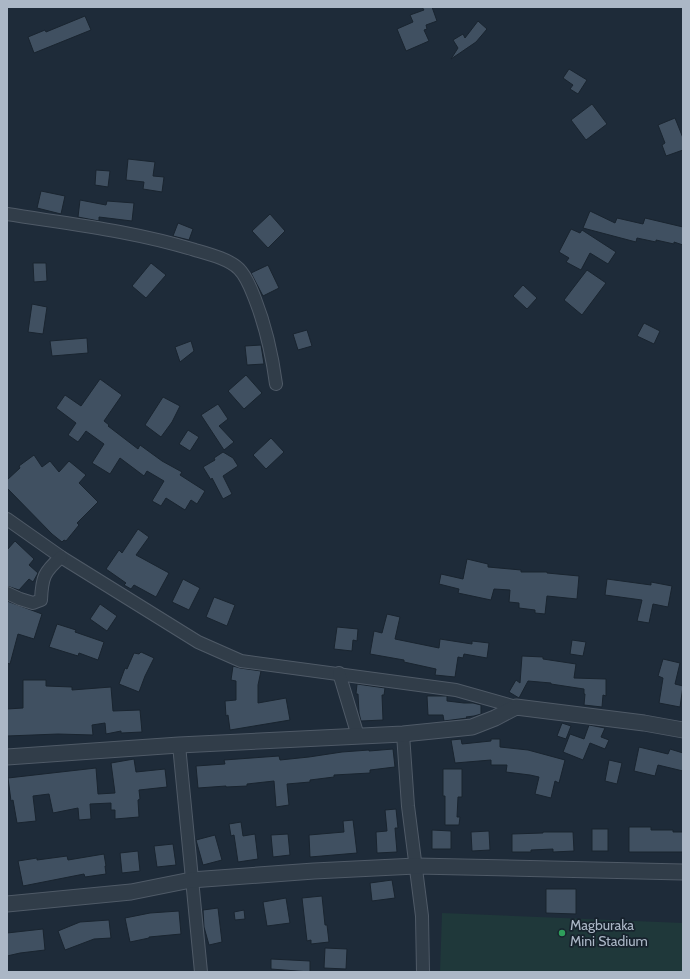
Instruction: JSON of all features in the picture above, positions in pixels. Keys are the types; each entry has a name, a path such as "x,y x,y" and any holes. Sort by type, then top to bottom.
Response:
{"street":[{"path":"7,214 151,237 220,258 239,269 250,285 263,320 271,352 276,384"},
{"path":"7,519 61,557 198,642 241,661 339,673 456,690 516,707 644,723 683,730"},
{"path":"7,593 33,603 40,600 42,583 48,569 61,557"},
{"path":"339,673 358,736"},
{"path":"7,757 179,745 403,734 472,727 495,718 516,707"},
{"path":"403,734 408,806 422,916 424,972"},
{"path":"179,745 200,972"},
{"path":"7,904 131,892 191,880 314,871 416,866 683,872"}],"green space":[{"name":"Magburaka Mini Stadium","path":"442,913 683,923 682,972 440,972"}],"building":[{"path":"422,7 432,7 437,21 426,25 427,29 424,30 429,41 406,51 397,29 413,22 410,15 424,10"},
{"path":"85,16 91,30 34,53 28,37 45,30 46,32"},
{"path":"478,21 487,29 476,42 451,59 458,48 453,40 463,34 465,38"},
{"path":"569,69 587,80 578,94 570,89 573,85 563,78"},
{"path":"592,104 607,124 586,140 571,120"},
{"path":"675,118 683,138 683,150 666,156 662,145 665,143 658,125"},
{"path":"128,159 155,162 153,176 164,177 162,192 143,189 144,182 126,180"},
{"path":"96,170 110,171 108,187 95,185"},
{"path":"41,191 65,196 61,214 37,208"},
{"path":"80,200 106,205 107,201 134,203 132,221 99,217 99,221 78,217"},
{"path":"590,211 615,223 617,218 643,224 645,218 683,227 683,245 674,242 674,244 637,238 636,242 583,228"},
{"path":"270,214 285,231 268,248 252,231"},
{"path":"178,223 193,229 189,240 173,236"},
{"path":"571,229 580,233 582,230 616,252 608,264 590,253 581,270 566,262 569,258 559,252"},
{"path":"33,263 46,263 47,281 34,282"},
{"path":"151,263 166,275 146,298 132,286"},
{"path":"268,265 279,288 263,296 251,273"},
{"path":"587,270 606,283 582,315 564,300"},
{"path":"523,285 537,298 527,309 513,296"},
{"path":"32,304 47,307 43,334 28,332"},
{"path":"644,323 660,331 654,344 637,336"},
{"path":"307,330 312,346 298,350 293,334"},
{"path":"87,338 88,353 52,356 50,341"},
{"path":"191,341 194,351 180,362 175,347"},
{"path":"261,345 264,364 247,365 245,346"},
{"path":"246,375 262,393 244,409 228,391"},
{"path":"100,379 122,395 104,421 109,425 108,426 138,449 140,445 162,461 182,472 180,475 205,491 197,504 191,500 185,510 166,498 161,506 152,501 164,481 147,471 144,476 120,458 110,474 92,463 104,444 86,431 78,442 68,435 76,423 56,408 65,395 81,406"},
{"path":"163,397 180,406 172,422 161,437 145,425"},
{"path":"218,404 228,419 219,426 234,442 224,450 201,415"},
{"path":"188,430 199,437 190,451 179,444"},
{"path":"271,438 284,452 266,469 253,455"},
{"path":"223,452 233,458 238,466 223,476 232,494 223,499 212,478 211,480 203,467 215,460 214,458"},
{"path":"34,455 42,467 50,461 59,472 69,461 86,475 79,483 98,502 77,523 79,525 66,541 64,540 62,542 52,534 7,488 7,480 20,468 19,466"},
{"path":"138,529 149,537 136,555 169,573 156,597 134,585 131,589 124,585 126,583 106,569 119,550 122,553"},
{"path":"15,541 34,559 29,565 38,573 33,582 29,579 19,590 7,586 7,550"},
{"path":"467,559 488,564 488,567 521,570 521,572 547,572 579,576 577,599 547,596 545,614 535,613 535,610 519,608 519,603 509,602 510,590 494,589 491,600 458,593 459,589 439,584 441,574 463,579"},
{"path":"183,579 200,588 189,610 172,602"},
{"path":"607,579 651,585 651,582 672,586 668,607 653,604 649,623 637,621 642,600 605,595"},
{"path":"214,597 235,605 227,626 206,617"},
{"path":"7,601 42,614 34,639 18,634 10,664 7,663"},
{"path":"100,604 117,616 107,631 90,619"},
{"path":"387,614 400,617 395,639 439,648 440,639 472,644 472,641 489,643 487,658 464,654 463,658 458,657 455,677 435,675 436,669 404,662 404,660 370,654 374,631 382,633"},
{"path":"57,624 104,642 98,660 79,653 78,656 49,647"},
{"path":"337,627 358,629 357,641 353,640 352,651 334,649"},
{"path":"572,640 586,642 583,656 570,654"},
{"path":"141,652 154,658 139,692 119,684 125,668 127,669 134,653 139,654"},
{"path":"522,656 543,657 543,659 576,664 574,678 606,679 606,696 603,695 602,707 584,705 584,689 551,683 528,681 519,698 509,692 516,680 520,683"},
{"path":"663,659 680,663 675,684 683,686 680,707 659,703 663,678 658,676"},
{"path":"233,666 261,671 258,685 258,703 286,698 290,720 230,730 228,715 226,716 225,701 236,700 236,681 231,680"},
{"path":"23,680 46,680 46,686 72,687 72,690 111,687 113,711 140,710 142,732 121,733 121,731 106,734 105,723 92,725 93,735 58,734 7,736 7,709 23,708"},
{"path":"357,684 385,688 384,695 382,695 383,720 361,721 358,694 356,694"},
{"path":"427,696 447,696 447,701 481,705 481,714 466,717 467,718 444,721 443,715 428,715"},
{"path":"562,723 571,726 566,739 557,736"},
{"path":"589,725 605,728 601,737 609,740 605,749 590,743 583,760 563,752 570,734 584,739"},
{"path":"461,739 462,744 500,739 500,747 528,750 565,760 559,783 555,781 551,798 535,794 539,777 506,772 507,765 491,765 491,760 455,763 451,740"},
{"path":"639,747 668,754 670,749 683,753 683,771 658,765 655,776 634,771"},
{"path":"393,749 395,767 370,770 370,773 334,775 334,777 310,780 310,782 287,784 289,805 276,807 274,781 247,784 247,786 198,788 196,766 225,764 224,760 279,756 280,760 342,752"},
{"path":"134,759 136,772 165,769 167,787 139,790 139,817 115,819 115,810 111,810 111,803 90,804 91,819 79,820 78,808 53,813 49,794 33,796 36,821 17,823 13,800 11,801 8,778 96,768 98,794 115,793 111,763"},
{"path":"609,760 622,763 617,784 605,781"},
{"path":"443,769 462,769 462,797 458,797 457,817 460,817 459,825 445,825"},
{"path":"396,809 398,828 395,828 397,852 377,853 376,832 387,831 385,810"},
{"path":"353,820 357,853 310,857 309,835 344,832 343,821"},
{"path":"241,822 243,836 255,834 258,859 238,862 234,835 231,836 229,824"},
{"path":"629,827 651,827 651,830 673,830 673,832 683,832 683,852 629,852"},
{"path":"592,829 608,829 608,851 592,851"},
{"path":"432,830 451,831 451,849 432,849"},
{"path":"489,831 490,850 472,851 471,832"},
{"path":"573,832 574,851 553,852 553,849 531,850 531,852 512,852 512,834"},
{"path":"288,834 290,855 273,857 271,835"},
{"path":"215,835 222,860 203,865 196,840"},
{"path":"173,844 176,865 157,867 154,846"},
{"path":"138,851 140,871 122,873 120,853"},
{"path":"104,854 106,874 85,877 84,874 23,886 18,861 67,856 68,860"},
{"path":"392,880 395,898 372,901 370,883"},
{"path":"546,889 576,889 576,914 546,913"},
{"path":"322,896 325,925 327,925 329,942 311,944 311,940 307,941 302,898"},
{"path":"286,898 290,923 267,926 263,902"},
{"path":"218,908 222,942 209,945 204,927 203,910"},
{"path":"244,910 245,919 235,920 234,912"},
{"path":"179,911 181,934 149,937 130,942 125,918 150,913"},
{"path":"109,920 111,938 94,939 65,950 58,931 80,922"},
{"path":"43,929 45,950 7,956 7,933"},
{"path":"325,948 347,949 346,969 324,968"},
{"path":"271,959 310,961 310,972 271,969"}],"place":[{"name":"Magburaka Mini Stadium","path":"562,933"}]}
